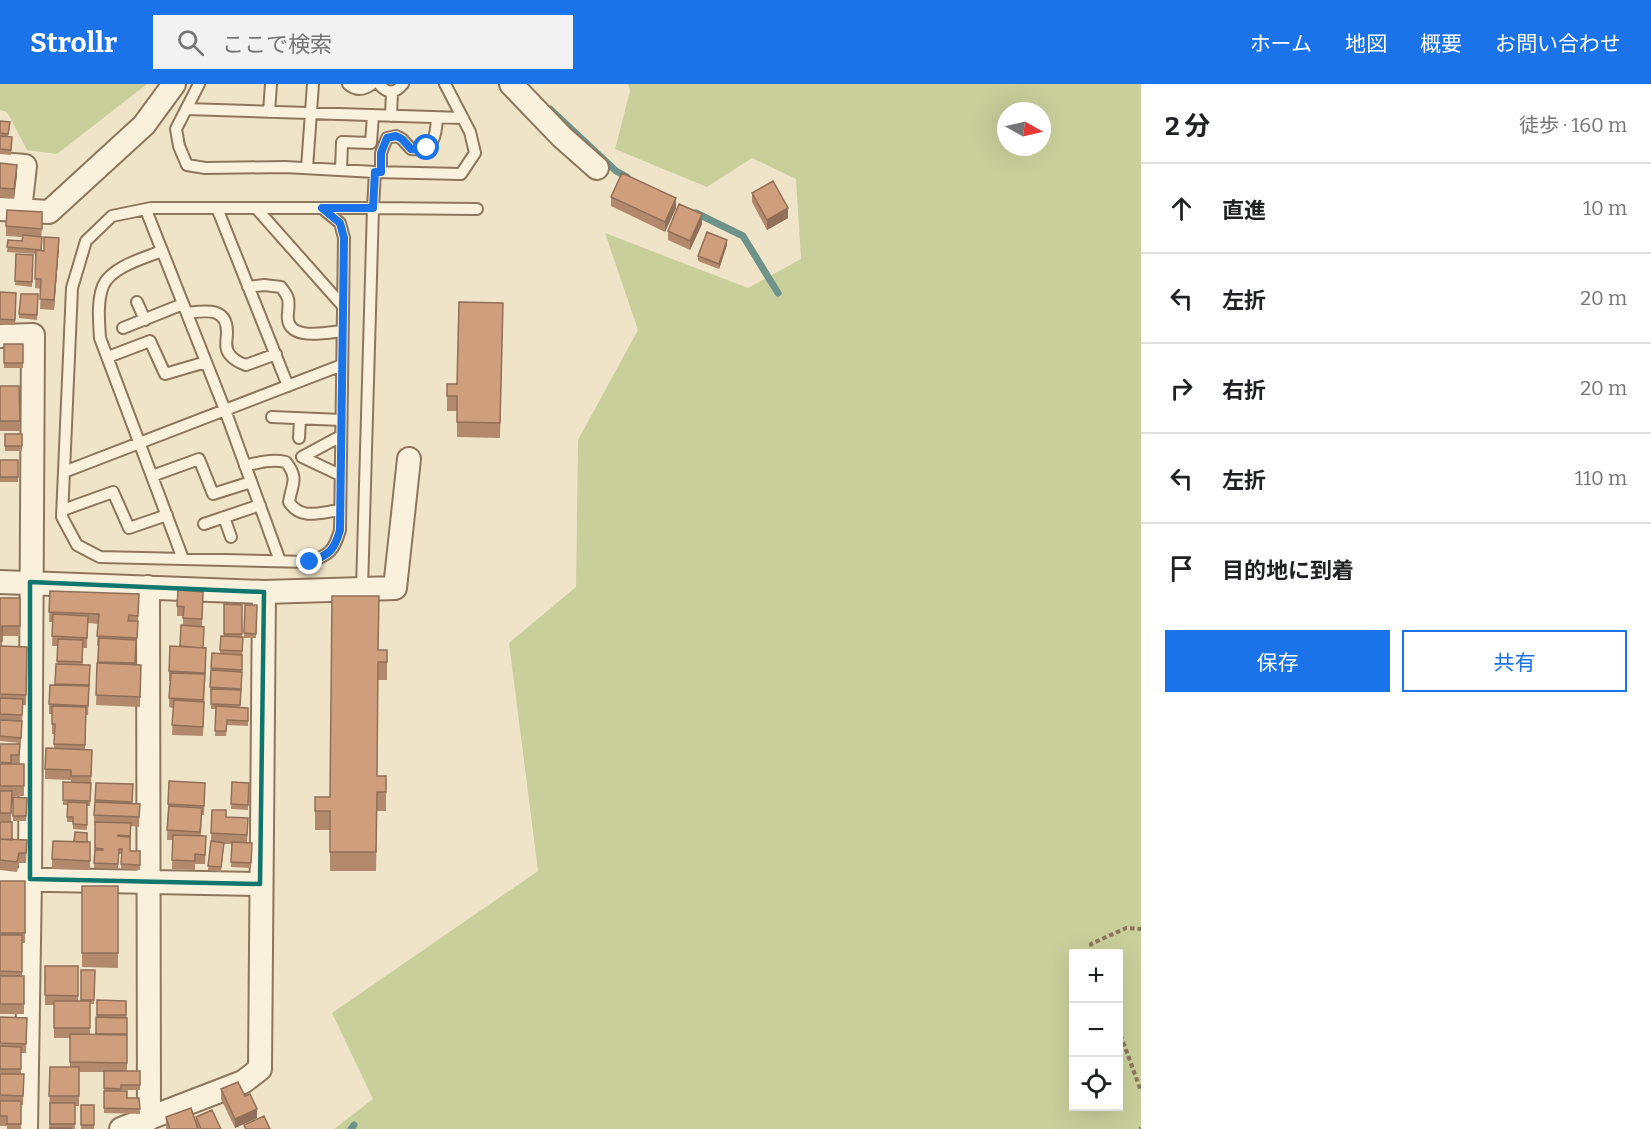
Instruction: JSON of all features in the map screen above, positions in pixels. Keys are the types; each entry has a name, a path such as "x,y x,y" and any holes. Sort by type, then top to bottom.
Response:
{"street":[{"path":"0,164 25,166 10,210 49,212 144,125 174,84"},
{"path":"511,84 562,137 597,168"},
{"path":"0,336 33,335 26,1129"},
{"path":"0,582 264,592 395,588 409,459"},
{"path":"148,587 149,1119"},
{"path":"121,1129 243,1082 260,1069 264,592"},
{"path":"0,879 260,884"}],"lane":[{"path":"199,84 177,129 179,146 187,165 204,168 285,167 461,174 474,153 470,132 445,84"},
{"path":"269,112 271,84"},
{"path":"307,168 313,84"},
{"path":"348,84 352,88 359,89 372,84"},
{"path":"379,84 386,92 398,90 403,84"},
{"path":"391,116 392,92"},
{"path":"187,109 463,118"},
{"path":"341,170 342,142 371,143 373,115"},
{"path":"362,589 373,208 381,153 387,138 396,136 411,149 427,148 435,138 437,118"},
{"path":"322,208 340,223 344,238 340,530 335,545 325,556 310,562 100,557 77,545 62,517 72,288 86,241 112,216 146,210 217,208 256,208 322,208 373,208 477,209"},
{"path":"217,208 288,386"},
{"path":"256,208 342,305"},
{"path":"146,210 225,410 280,561"},
{"path":"162,251 136,260 114,272 103,286 99,314 100,338 183,559"},
{"path":"249,287 264,285 281,287 289,297 288,323 299,333 342,332"},
{"path":"137,302 145,320"},
{"path":"123,328 185,309 214,312 222,317 226,325 227,349 230,356 237,362 246,365 276,354"},
{"path":"108,357 150,340 165,374 206,362"},
{"path":"64,472 342,365"},
{"path":"272,417 341,420"},
{"path":"299,438 300,418"},
{"path":"340,475 302,457 341,436"},
{"path":"152,476 199,459 213,494 251,482"},
{"path":"245,466 264,460 286,462 293,471 294,486 289,502 294,510 310,514 340,510"},
{"path":"63,510 113,492 129,528 167,515"},
{"path":"204,524 260,505"},
{"path":"224,517 231,537"}],"path":[{"path":"1091,949 1091,944 1126,928 1141,929"},
{"path":"1123,1039 1141,1091"}],"highlighted area":[{"path":"30,582 264,592 260,884 30,879"}],"green space":[{"path":"0,84 147,84 57,154 27,150 7,112 0,110"},
{"path":"628,84 1141,84 1141,1129 334,1129 373,1099 332,1013 538,871 509,643 576,587 578,440 638,330 605,233 748,288 801,259 796,179 752,158 707,187 615,149 630,91"}],"building":[{"path":"0,121 10,122 8,134 0,133"},
{"path":"0,136 12,137 11,150 0,149"},
{"path":"0,163 17,165 14,189 0,188"},
{"path":"622,173 676,198 665,222 611,197"},
{"path":"773,181 788,208 767,220 752,193"},
{"path":"679,204 702,214 690,241 668,231"},
{"path":"7,210 42,212 42,229 6,226"},
{"path":"707,232 727,240 719,264 698,256"},
{"path":"23,235 42,237 41,250 7,247 8,240 22,241"},
{"path":"44,237 59,238 54,300 40,299 41,279 35,279 36,250 44,251"},
{"path":"16,254 33,255 32,282 15,281"},
{"path":"0,292 16,293 15,320 0,319"},
{"path":"21,294 38,294 37,315 19,314"},
{"path":"459,302 503,303 500,423 457,422 457,396 447,396 447,384 457,384"},
{"path":"4,344 23,344 23,363 4,363"},
{"path":"0,386 19,386 20,421 0,421"},
{"path":"5,434 22,434 22,446 5,446"},
{"path":"0,460 18,460 18,477 0,477"},
{"path":"178,590 203,592 202,619 183,618 184,607 177,606"},
{"path":"50,591 139,594 138,616 129,615 128,621 138,621 137,638 97,636 99,614 49,612"},
{"path":"332,596 379,596 378,650 387,650 387,662 378,662 377,776 386,776 386,792 377,792 376,852 330,852 330,811 315,811 315,797 330,797"},
{"path":"0,598 20,598 20,626 2,626 2,641 0,641"},
{"path":"224,604 242,605 242,634 224,634"},
{"path":"245,605 257,605 256,634 244,633"},
{"path":"53,614 88,616 87,638 52,636"},
{"path":"181,625 204,627 203,648 180,646"},
{"path":"221,636 243,637 242,651 220,650"},
{"path":"99,638 136,640 135,663 98,662"},
{"path":"58,639 83,640 82,662 57,661"},
{"path":"0,646 27,647 26,695 0,694"},
{"path":"170,646 206,648 205,673 169,671"},
{"path":"212,653 242,655 242,670 211,668"},
{"path":"97,663 141,665 140,697 96,695"},
{"path":"56,664 90,665 89,685 55,684"},
{"path":"211,670 242,672 241,689 210,687"},
{"path":"171,673 205,674 203,700 169,698"},
{"path":"50,685 89,686 88,706 49,704"},
{"path":"211,689 241,690 240,705 211,704"},
{"path":"0,698 23,699 22,715 0,714"},
{"path":"174,700 204,702 203,727 172,725"},
{"path":"52,706 86,707 85,745 54,744 55,724 52,724"},
{"path":"216,706 248,708 248,721 227,720 226,731 215,731"},
{"path":"0,720 22,721 21,738 0,736"},
{"path":"0,744 20,744 19,755 11,755 11,763 0,762"},
{"path":"46,748 92,750 91,776 71,776 71,770 45,769"},
{"path":"0,764 24,764 24,786 0,786"},
{"path":"169,781 205,783 204,806 168,804"},
{"path":"63,782 91,783 90,801 63,800"},
{"path":"232,782 249,783 248,805 231,804"},
{"path":"96,783 133,784 132,802 95,800"},
{"path":"0,791 12,791 11,813 0,813"},
{"path":"13,797 27,798 26,816 13,816"},
{"path":"68,802 87,803 87,825 73,824 73,817 67,817"},
{"path":"95,802 140,804 139,817 94,815"},
{"path":"169,806 202,808 200,832 167,830"},
{"path":"212,810 226,810 226,817 248,818 247,835 211,833"},
{"path":"0,822 12,822 12,840 0,839"},
{"path":"95,822 131,823 130,836 118,836 130,837 130,851 140,851 140,865 121,864 122,849 119,849 118,864 94,863 95,850 103,850 95,848"},
{"path":"75,832 87,833 87,842 74,842"},
{"path":"173,835 206,836 205,855 195,854 195,861 172,860"},
{"path":"0,839 27,840 26,853 19,853 17,862 0,860"},
{"path":"53,841 90,842 90,861 52,859"},
{"path":"211,841 224,843 221,867 208,866"},
{"path":"232,842 252,843 251,863 231,862"},
{"path":"0,881 25,881 25,933 0,933"},
{"path":"82,886 118,886 118,953 82,953"},
{"path":"0,935 22,935 22,972 0,971"},
{"path":"45,966 78,966 78,996 45,995"},
{"path":"81,970 95,970 94,1000 81,1000"},
{"path":"0,976 24,976 24,1004 0,1004"},
{"path":"97,1000 126,1001 126,1015 97,1015"},
{"path":"54,1001 90,1001 90,1028 54,1028"},
{"path":"0,1017 27,1018 26,1044 0,1043"},
{"path":"96,1017 127,1018 127,1034 96,1034"},
{"path":"70,1034 127,1035 127,1063 70,1062"},
{"path":"0,1046 21,1047 21,1069 0,1069"},
{"path":"50,1067 79,1067 79,1096 49,1096"},
{"path":"104,1071 140,1071 140,1085 121,1085 121,1089 104,1088"},
{"path":"0,1074 24,1074 23,1096 0,1095"},
{"path":"238,1082 245,1096 250,1094 257,1109 235,1119 221,1089"},
{"path":"104,1091 127,1091 127,1098 139,1098 140,1109 104,1108"},
{"path":"0,1101 21,1101 21,1124 7,1124 7,1116 0,1116"},
{"path":"50,1103 75,1103 75,1124 50,1124"},
{"path":"81,1105 94,1105 94,1125 81,1125"},
{"path":"191,1108 198,1129 170,1129 166,1117"},
{"path":"212,1110 221,1129 201,1129 196,1117"},
{"path":"264,1116 270,1129 246,1129 244,1125"}],"waterway":[{"path":"550,109 616,171 627,177"},
{"path":"696,213 743,236 778,293"},
{"path":"351,1129 354,1125"}],"route":[{"path":"310,562 325,556 335,545 340,530 344,238 340,223 322,208 373,208 375,172 381,172 382,146 387,138 396,136 411,149 427,148"}]}
